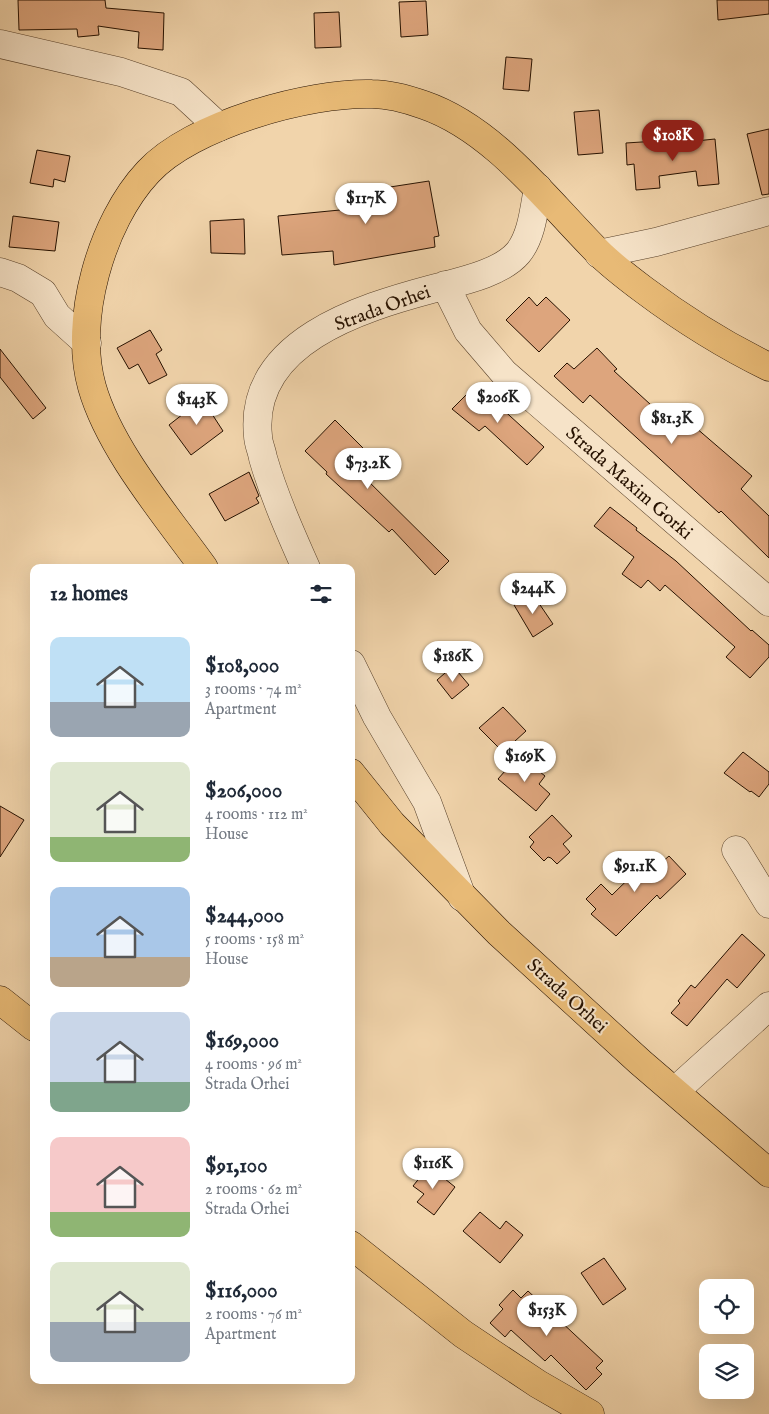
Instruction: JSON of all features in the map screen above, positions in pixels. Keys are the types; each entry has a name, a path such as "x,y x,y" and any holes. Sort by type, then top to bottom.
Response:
{"main road":[{"path":"201,564 129,463 106,422 92,386 86,343 90,297 99,262 114,222 130,193 149,170 179,147 219,127 254,113 306,100 373,94 396,97 426,105 464,124 481,135 538,188 600,254 680,317 730,348 769,367"},
{"name":"Strada Orhei","path":"355,778 392,824 499,933 769,1173"},
{"path":"0,1000 30,1024"},
{"path":"355,1248 463,1334 538,1384 590,1414"}],"street":[{"path":"0,44 121,72 181,92 219,127"},
{"name":"Strada Orhei","path":"304,564 268,474 258,436 259,407 266,383 280,362 302,343 353,314 388,301 497,270 518,253 528,233 538,188"},
{"path":"600,254 656,242 769,211"},
{"path":"0,272 18,278 43,293 57,316 86,343"},
{"name":"Strada Maxim Gorki","path":"445,285 468,331 504,373 769,602"},
{"name":"Strada Orhei","path":"355,672 377,717 427,802 462,897"},
{"path":"736,850 769,904"},
{"path":"675,1091 769,1006"}],"building":[{"path":"18,0 105,0 106,8 164,13 163,50 138,48 139,32 98,26 99,35 78,37 77,29 19,30"},
{"path":"717,0 769,0 769,14 718,20"},
{"path":"426,1 428,35 401,37 399,2"},
{"path":"339,12 341,47 315,48 314,13"},
{"path":"506,57 532,59 529,91 503,89"},
{"path":"599,110 603,153 578,155 574,112"},
{"path":"769,129 769,194 762,195 747,134"},
{"path":"715,139 719,184 698,186 696,171 659,176 660,188 636,190 634,164 627,165 626,143 657,141 657,145"},
{"path":"37,150 70,156 65,182 54,179 53,187 30,183"},
{"path":"429,181 439,236 434,237 435,247 334,265 333,251 282,255 278,216 340,210 338,195"},
{"path":"13,216 59,222 55,251 9,247"},
{"path":"244,219 245,254 211,253 210,221"},
{"path":"529,297 537,306 546,297 570,320 539,352 506,320"},
{"path":"150,330 162,350 156,354 167,375 149,384 138,364 129,369 117,348"},
{"path":"597,348 617,369 614,371 675,427 678,423 682,427 688,421 752,476 741,489 769,516 769,558 721,511 719,513 590,395 583,403 554,376 567,363 574,369"},
{"path":"0,349 46,408 33,419 0,377"},
{"path":"476,385 544,447 527,465 485,426 479,431 452,409"},
{"path":"206,396 217,410 212,414 223,431 191,455 169,425"},
{"path":"335,420 372,457 359,472 449,561 435,575 392,529 389,532 326,474 327,472 305,451"},
{"path":"249,472 259,496 256,498 259,503 225,521 209,494"},
{"path":"610,507 676,561 751,631 769,645 769,657 750,678 726,657 735,647 665,585 660,591 648,580 641,588 622,574 634,557 594,526"},
{"path":"532,593 553,624 533,637 514,605"},
{"path":"453,666 469,685 452,699 437,680"},
{"path":"503,707 526,731 503,752 479,728"},
{"path":"743,752 769,772 769,784 759,797 724,773"},
{"path":"519,755 545,776 539,784 550,794 536,811 498,779"},
{"path":"0,806 24,820 0,857"},
{"path":"552,815 572,836 563,844 570,852 557,864 548,857 544,861 530,847 534,842 529,837"},
{"path":"654,854 661,863 669,856 686,874 660,899 657,895 616,936 591,914 596,909 586,899 601,884 612,895"},
{"path":"742,934 765,955 737,988 727,979 687,1026 671,1013 680,1003 678,1001 691,985 695,988"},
{"path":"429,1166 455,1187 434,1215 417,1202 424,1194 413,1186"},
{"path":"480,1212 500,1229 506,1221 523,1235 500,1263 463,1231"},
{"path":"604,1258 626,1289 603,1305 581,1273"},
{"path":"513,1290 521,1298 528,1291 603,1361 596,1368 602,1374 586,1390 551,1355 545,1361 511,1330 505,1337 490,1323 503,1309 499,1305"}]}
